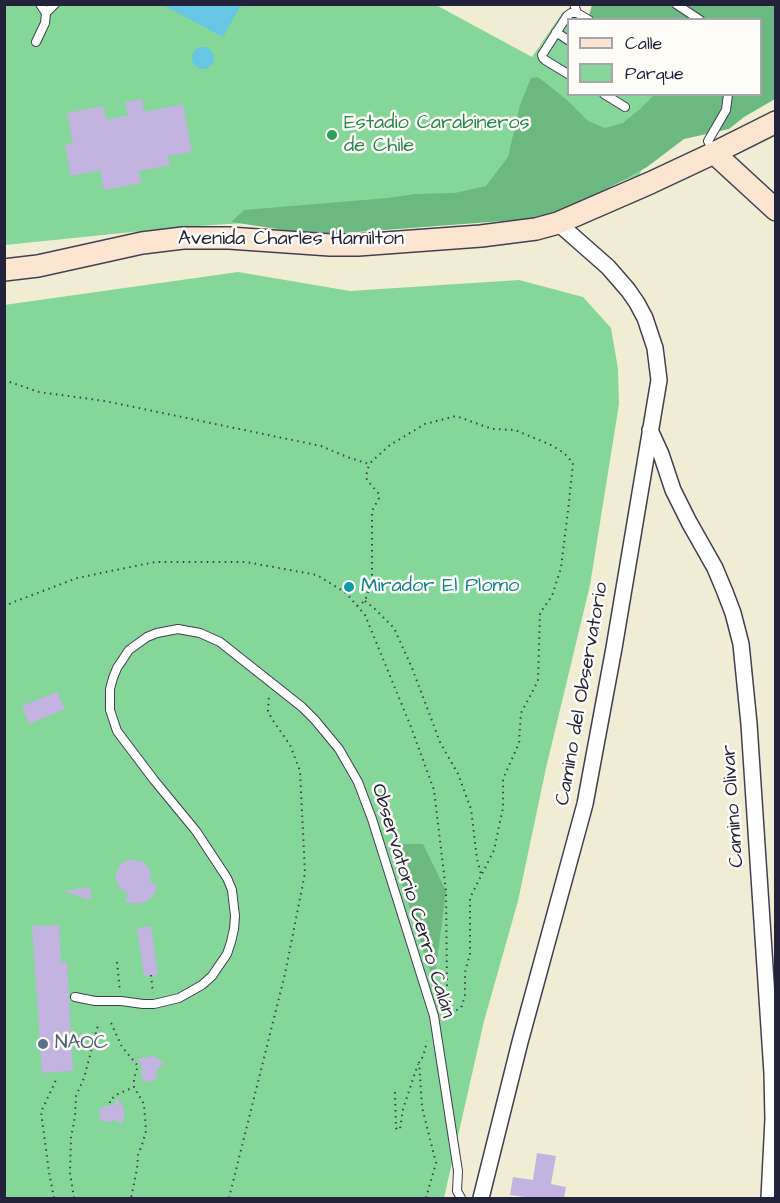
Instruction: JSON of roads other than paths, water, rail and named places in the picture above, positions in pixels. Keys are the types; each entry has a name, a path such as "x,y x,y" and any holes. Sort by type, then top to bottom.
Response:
{"main road":[{"name":"Avenida Charles Hamilton","path":"4,276 38,266 142,243 174,239 229,238 358,245 491,235 536,229 558,223 714,153 776,122"},
{"path":"714,153 776,210"},
{"name":"Avenida Charles Hamilton","path":"4,270 38,266"}],"street":[{"name":"Camino del Observatorio","path":"481,1198 585,804 659,380 655,348 645,318 637,303 618,278 558,223"},
{"name":"Camino Olivar","path":"650,430 678,501 715,568 733,614 741,644 749,724 772,1073 773,1119 769,1198"}],"lane":[{"path":"40,4 46,13"},
{"path":"36,42 45,23 46,13 55,4"},
{"path":"574,4 577,13"},
{"path":"676,4 697,18"},
{"path":"567,73 543,58 542,54 567,16 577,13 586,18"},
{"path":"556,33 567,39"},
{"path":"607,96 625,107"},
{"path":"714,153 708,141 726,110 728,96"},
{"name":"Observatorio Cerro Calán","path":"75,997 96,1001 143,1004 154,1004 179,998 202,985 220,966 233,936 236,916 227,878 196,831 117,731 109,699 112,678 122,658 137,643 157,633 178,629 210,637 220,642 302,707 339,749 358,782 372,819 434,1016 458,1171 457,1191 461,1198"}],"water":[{"path":"163,5 241,5 223,37"},
{"path":"203,47 211,50 214,58 211,66 203,69 195,66 192,58 195,50"}],"place":[{"name":"Estadio Carabineros de Chile","path":"332,135"},
{"name":"Mirador El Plomo","path":"349,587"},
{"name":"NAOC","path":"43,1044"}]}
